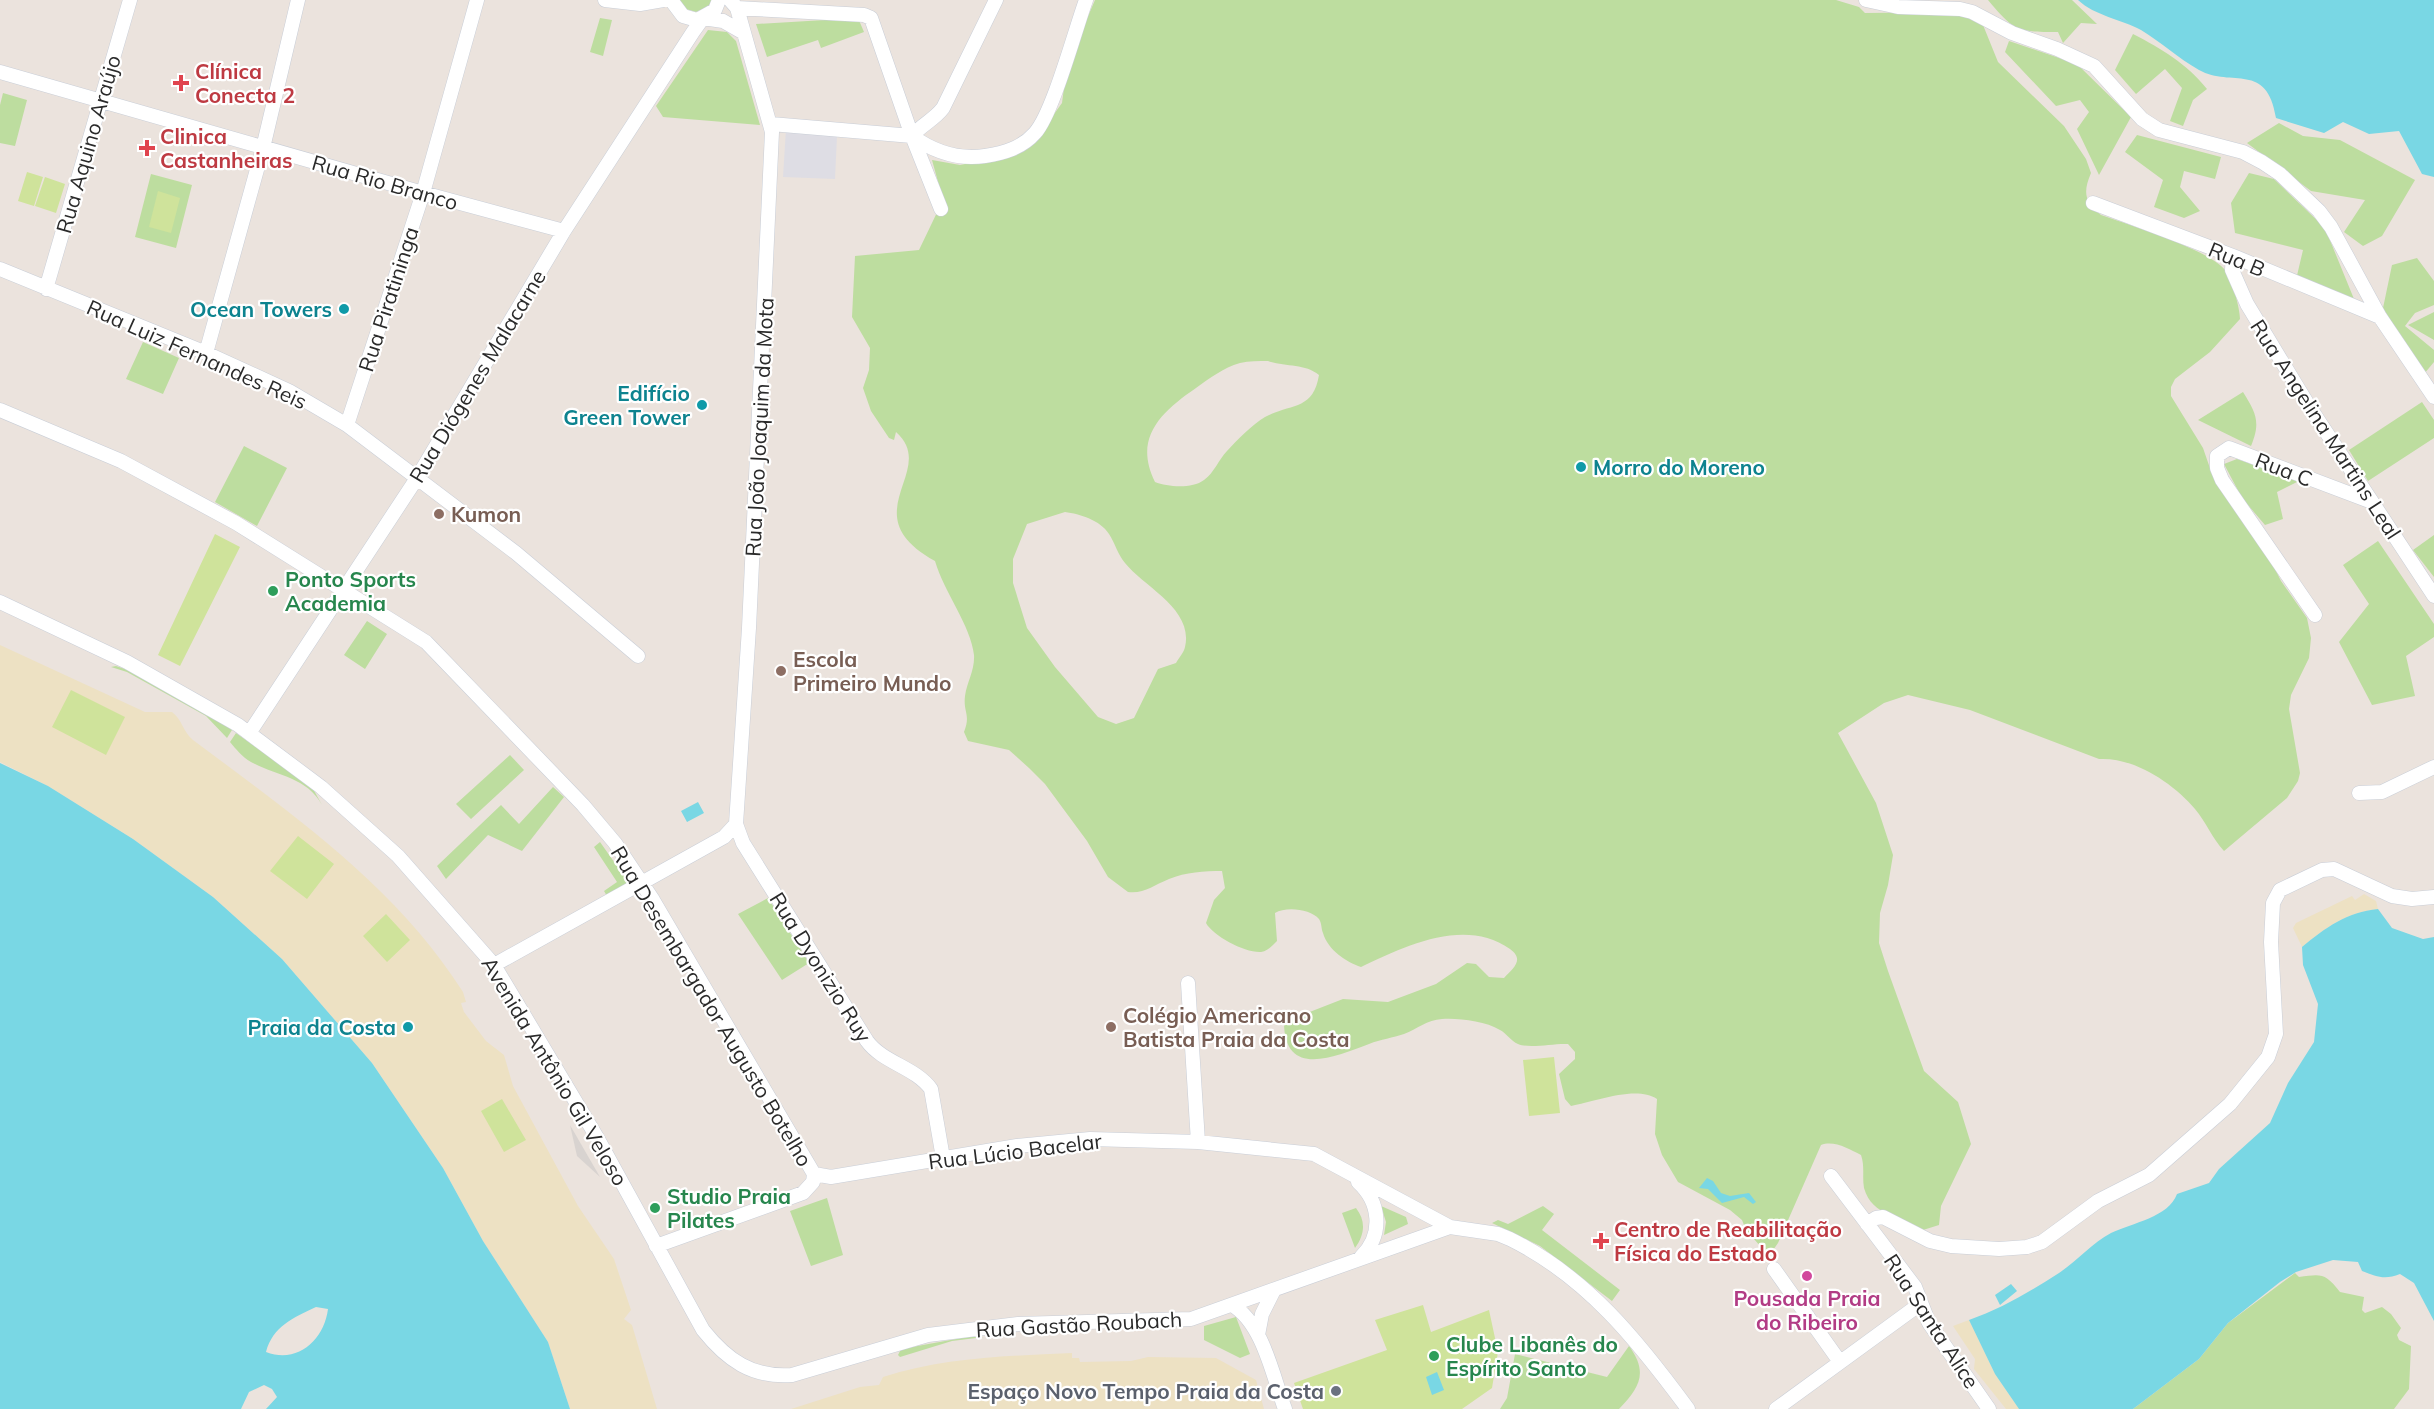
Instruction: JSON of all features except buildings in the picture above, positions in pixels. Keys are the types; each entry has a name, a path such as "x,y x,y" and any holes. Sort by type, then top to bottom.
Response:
{"street":[{"name":"Rua Aquino Araújo","path":"46,289 130,0"},
{"path":"206,353 263,148 298,0"},
{"name":"Rua Piratininga","path":"347,425 423,193 477,0"},
{"path":"605,0 640,4 663,0"},
{"path":"671,0 684,16 723,21 744,33"},
{"name":"Rua Diógenes Malacarne","path":"250,732 346,590 417,478 564,231 703,18 715,10 719,0"},
{"path":"912,136 919,127 936,117 943,108 996,0"},
{"path":"771,124 912,136 938,152 969,157 1006,151 1026,141 1045,117 1086,0"},
{"path":"1866,0 1898,7 1960,9 1972,12 2012,33 2057,49 2094,66 2142,119 2159,130 2243,152 2262,162 2300,193 2331,227 2380,317 2434,397"},
{"path":"733,4 864,15 871,18 912,136 941,210"},
{"name":"Rua João Joaquim da Mota","path":"733,4 771,124 767,285 736,824"},
{"name":"Rua Rio Branco","path":"0,72 564,231"},
{"name":"Rua B","path":"2092,203 2233,256 2380,317"},
{"name":"Rua Angelina Martins Leal","path":"2233,256 2232,270 2235,281 2247,304 2434,596"},
{"name":"Rua Luiz Fernandes Reis","path":"0,269 206,353 289,391 347,425 516,553 638,656"},
{"name":"Rua Desembargador Augusto Botelho","path":"0,410 121,461 244,528 426,642 583,805 615,843 641,882 814,1174"},
{"name":"Rua C","path":"2315,615 2222,480 2216,459 2220,452 2229,448 2372,502"},
{"name":"Avenida Antônio Gil Veloso","path":"0,602 127,662 250,732 321,787 398,856 494,965 598,1139 656,1246"},
{"path":"2359,793 2382,792 2434,767"},
{"path":"494,965 724,837 736,824"},
{"name":"Rua Dyonizio Ruy","path":"736,824 743,843 867,1041 879,1054 923,1080 931,1089 943,1158"},
{"path":"1867,1224 1876,1218 1883,1217 1930,1241 1965,1248 2019,1248 2042,1242 2098,1201 2149,1175 2230,1104 2268,1057 2276,1034 2271,942 2273,903 2280,890 2328,869 2340,870 2392,896 2412,899 2434,897"},
{"path":"1188,982 1198,1142"},
{"name":"Rua Lúcio Bacelar","path":"814,1174 831,1177 943,1158 1090,1139 1198,1142 1305,1151 1334,1163 1450,1227"},
{"path":"1345,1170 1369,1194 1377,1216 1374,1239 1360,1258"},
{"path":"656,1246 803,1193 813,1182 814,1174"},
{"name":"Rua Santa Alice","path":"1831,1176 1915,1287 1920,1304 1936,1335 1986,1408"},
{"path":"1450,1227 1498,1234 1510,1239 1575,1281 1605,1306 1633,1335 1688,1409"},
{"name":"Rua Gastão Roubach","path":"656,1246 703,1330 714,1343 741,1365 773,1376 792,1375 928,1335 1018,1324 1184,1320 1450,1227"},
{"path":"1774,1269 1840,1362"},
{"path":"1258,1335 1262,1314 1274,1290"},
{"path":"1776,1409 1920,1304"},
{"path":"1232,1305 1247,1317 1258,1335 1285,1409"}],"shaded area":[{"path":"786,129 837,136 835,179 783,177"},
{"path":"570,1125 600,1177 577,1156"}],"green space":[{"path":"679,0 713,0 710,6 696,12 686,9"},
{"path":"1095,0 1836,0 1859,7 1865,13 1960,12 1983,25 1998,62 2064,126 2086,159 2091,173 2086,191 2088,201 2095,210 2101,215 2186,246 2216,262 2225,270 2235,294 2240,319 2210,352 2175,379 2171,387 2171,396 2203,448 2212,474 2259,537 2281,581 2307,618 2311,638 2309,658 2291,695 2289,709 2300,773 2298,781 2287,798 2224,851 2186,799 2152,774 2126,762 2099,759 1970,710 1908,695 1884,703 1838,733 1876,803 1893,855 1880,913 1879,943 1888,971 1924,1071 1958,1102 1971,1144 1941,1206 1939,1225 1923,1230 1889,1215 1874,1205 1864,1188 1861,1155 1841,1146 1826,1144 1821,1145 1778,1243 1769,1256 1746,1230 1742,1220 1730,1210 1678,1182 1662,1155 1655,1134 1657,1099 1648,1095 1627,1094 1571,1106 1565,1099 1559,1074 1575,1059 1575,1052 1568,1044 1523,1045 1515,1043 1500,1030 1487,1024 1442,1019 1404,1034 1328,1058 1302,1058 1293,1052 1286,1040 1284,1022 1343,999 1388,1002 1436,984 1467,963 1476,964 1489,977 1504,978 1516,964 1517,957 1510,949 1492,940 1474,935 1455,935 1416,944 1361,967 1344,959 1333,950 1325,939 1319,919 1310,913 1292,909 1275,913 1277,941 1268,949 1254,952 1238,947 1215,933 1206,923 1214,900 1225,888 1222,871 1182,875 1144,890 1128,892 1108,877 1087,841 1045,784 1029,768 1009,750 968,741 964,732 967,721 965,702 974,660 972,644 935,561 911,544 899,526 897,510 909,462 907,447 896,432 894,440 889,438 871,411 863,388 869,370 870,348 852,317 855,256 919,250 943,200 932,160 960,165 1010,155 1031,146 1062,103 1067,65","holes":["1250,361 1268,361 1301,367 1319,375 1312,395 1300,404 1265,417 1255,424 1227,451 1208,477 1199,483 1180,486 1155,482 1147,452 1149,439 1162,417 1183,397 1222,370","1065,512 1089,518 1105,529 1125,563 1175,610 1186,633 1185,647 1181,655 1176,663 1158,669 1134,718 1116,724 1098,717 1055,667 1027,628 1013,583 1013,559 1027,524"]},
{"path":"1988,0 2072,0 2097,24 2081,23 2063,43 2058,32 2017,28 2004,18"},
{"path":"600,18 612,20 603,56 590,52"},
{"path":"858,18 864,32 821,48 818,40 767,57 756,24"},
{"path":"708,30 727,32 736,41 760,125 663,117 656,106"},
{"path":"2133,34 2173,57 2207,89 2193,100 2183,126 2170,121 2182,88 2165,69 2136,94 2115,70"},
{"path":"2009,41 2077,64 2131,117 2099,175 2077,129 2089,112 2080,100 2056,106 2005,52"},
{"path":"3,93 27,100 15,146 0,143 0,105"},
{"path":"2279,123 2303,136 2340,140 2415,180 2382,236 2363,246 2344,232 2365,200 2311,191 2247,143"},
{"path":"2137,135 2221,157 2215,179 2184,171 2180,187 2200,211 2184,218 2154,207 2163,180 2125,152"},
{"path":"27,172 43,177 34,206 18,201"},
{"path":"2249,173 2274,179 2325,228 2354,299 2295,284 2303,250 2235,233 2231,203"},
{"path":"151,174 192,185 176,248 135,237"},
{"path":"45,177 65,184 56,213 35,206"},
{"path":"158,191 180,198 171,233 149,227"},
{"path":"2417,258 2434,281 2434,305 2415,313 2405,326 2434,350 2434,362 2424,374 2383,308 2392,265"},
{"path":"2434,312 2434,340 2408,325"},
{"path":"143,342 179,358 163,394 126,379"},
{"path":"2243,392 2256,418 2256,430 2251,446 2198,420"},
{"path":"2422,402 2434,420 2434,438 2368,481 2349,450"},
{"path":"244,446 287,468 257,526 215,502"},
{"path":"2237,459 2299,481 2277,492 2283,519 2265,525 2242,498 2224,464"},
{"path":"215,534 240,547 180,666 158,655"},
{"path":"2434,535 2434,577 2413,550"},
{"path":"2378,541 2434,624 2434,637 2406,656 2415,696 2372,705 2339,642 2369,604 2343,565"},
{"path":"367,621 387,634 365,669 344,655"},
{"path":"116,666 203,710 232,730 227,738 206,716 127,672 111,667"},
{"path":"71,690 125,717 106,755 52,727"},
{"path":"236,733 312,787 322,805 308,788 251,762 239,753 230,742"},
{"path":"510,755 524,770 471,819 456,804"},
{"path":"553,787 564,797 522,851 488,835 446,879 437,866 501,805 519,824"},
{"path":"298,836 334,864 307,899 270,871"},
{"path":"600,842 629,883 607,896 604,891 617,882 594,847"},
{"path":"768,898 809,963 782,980 738,914"},
{"path":"386,914 410,940 387,962 363,936"},
{"path":"1554,1057 1560,1113 1529,1116 1523,1060"},
{"path":"502,1099 526,1140 504,1152 481,1111"},
{"path":"827,1198 843,1255 811,1266 790,1211"},
{"path":"1381,1206 1406,1217 1408,1224 1384,1235 1386,1222"},
{"path":"1543,1206 1554,1214 1542,1230 1620,1290 1612,1301 1540,1246 1492,1223 1498,1220 1508,1224"},
{"path":"1356,1208 1363,1228 1361,1238 1355,1248 1342,1213"},
{"path":"2295,1273 2299,1277 2322,1276 2340,1292 2364,1297 2362,1310 2365,1313 2382,1307 2391,1314 2401,1328 2397,1335 2399,1340 2411,1346 2409,1389 2394,1409 2133,1409 2199,1359 2228,1323"},
{"name":"Clube Libanês do Espírito Santo","path":"1423,1305 1431,1332 1489,1310 1498,1352 1492,1388 1462,1409 1303,1409 1294,1383 1387,1350 1375,1320"},
{"path":"1236,1317 1250,1354 1240,1358 1204,1340 1204,1326"},
{"path":"967,1337 984,1337 952,1341 900,1357 898,1355 901,1349"},
{"path":"1629,1346 1639,1364 1639,1380 1632,1394 1619,1409 1500,1409 1507,1398 1515,1354 1607,1377"}],"sand":[{"name":"Praia da Costa","path":"0,645 145,712 172,712 193,740 340,854 406,918 463,992 466,1002 461,1003 464,1012 486,1041 504,1055 513,1086 578,1206 614,1259 631,1310 624,1319 632,1325 657,1409 570,1409 548,1342 483,1241 443,1168 372,1063 282,959 213,897 133,839 48,786 0,762"},
{"path":"2364,894 2376,901 2378,909 2346,917 2319,933 2302,947 2293,928 2296,923 2352,896 2355,900"},
{"path":"1969,1320 1995,1374 2019,1409 2006,1409 1974,1369 1975,1359 1953,1326"},
{"path":"1072,1353 1072,1358 1079,1358 1080,1362 1131,1361 1148,1357 1216,1358 1256,1380 1264,1409 791,1409 860,1387 879,1385 883,1377 930,1365 1024,1355"}],"water":[{"path":"2078,0 2434,0 2434,177 2422,174 2399,131 2369,134 2343,122 2324,133 2276,118 2265,89 2256,83 2246,79 2211,75 2199,70 2141,30 2100,14"},
{"path":"0,763 48,786 133,839 213,897 282,959 372,1063 443,1168 483,1241 548,1342 570,1409 266,1409 277,1397 272,1389 264,1385 249,1392 241,1409 0,1409","holes":["316,1307 328,1309 321,1330 307,1347 289,1355 266,1352 269,1343 285,1324"]},
{"path":"698,802 704,813 687,822 681,811"},
{"path":"2378,909 2392,928 2423,939 2434,937 2434,1321 2414,1283 2400,1274 2390,1277 2377,1276 2362,1271 2358,1262 2333,1260 2296,1272 2280,1282 2228,1323 2199,1359 2133,1409 2019,1409 1995,1374 1969,1320 2004,1305 2038,1286 2066,1268 2111,1233 2158,1214 2173,1202 2177,1194 2209,1183 2219,1169 2270,1123 2288,1083 2314,1042 2318,1004 2303,965 2302,947 2319,933 2346,917"},
{"path":"1707,1178 1713,1181 1721,1193 1730,1196 1749,1193 1756,1202 1753,1204 1744,1197 1722,1203 1708,1189 1699,1188"},
{"path":"2011,1284 2017,1291 2000,1305 1995,1295"},
{"path":"1437,1372 1444,1390 1432,1395 1426,1377"}],"place":[{"name":"Clínica Conecta 2","path":"181,83"},
{"name":"Clinica Castanheiras","path":"147,148"},
{"name":"Ocean Towers","path":"344,309"},
{"name":"Edifício Green Tower","path":"702,405"},
{"name":"Morro do Moreno","path":"1581,467"},
{"name":"Kumon","path":"439,514"},
{"name":"Ponto Sports Academia","path":"273,591"},
{"name":"Escola Primeiro Mundo","path":"781,671"},
{"name":"Praia da Costa","path":"408,1027"},
{"name":"Colégio Americano Batista Praia da Costa","path":"1111,1027"},
{"name":"Studio Praia Pilates","path":"655,1208"},
{"name":"Centro de Reabilitação Física do Estado","path":"1601,1241"},
{"name":"Pousada Praia do Ribeiro","path":"1807,1276"},
{"name":"Clube Libanês do Espírito Santo","path":"1434,1356"},
{"name":"Espaço Novo Tempo Praia da Costa","path":"1336,1391"}]}
